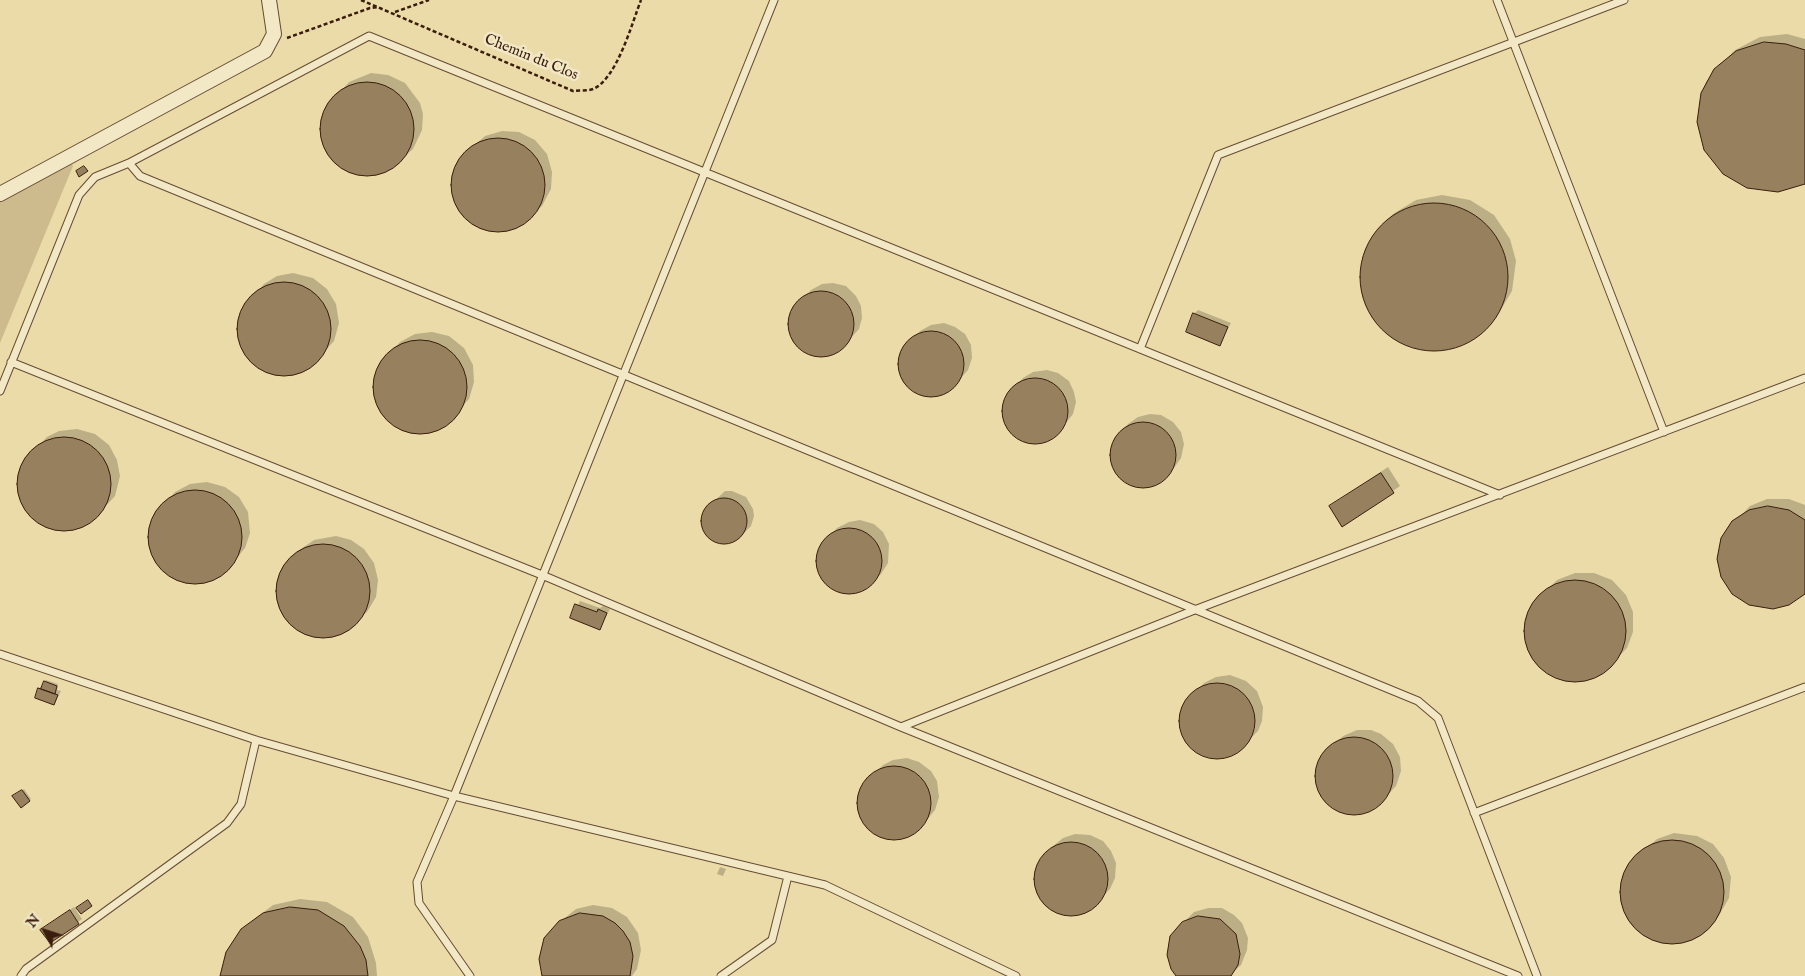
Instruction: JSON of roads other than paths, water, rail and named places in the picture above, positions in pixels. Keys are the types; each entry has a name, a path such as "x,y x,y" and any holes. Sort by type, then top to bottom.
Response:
{"street":[{"path":"0,194 265,51 274,34 269,0"}],"lane":[{"path":"470,976 418,904 417,882 454,796 774,0"},
{"path":"1497,0 1664,432"},
{"path":"1140,349 1218,155 1514,44 1624,0"},
{"path":"0,391 78,195 95,177 129,163 369,36 1500,495"},
{"path":"129,163 140,176 1418,701 1438,718 1537,976"},
{"path":"12,362 542,575 901,727 1518,976"},
{"path":"901,727 1197,609 1805,378"},
{"path":"0,654 256,740 454,796 825,885 1016,976"},
{"path":"1474,813 1805,687"},
{"path":"21,976 26,969 227,823 241,804 256,740"},
{"path":"722,976 772,940 788,876"}]}
